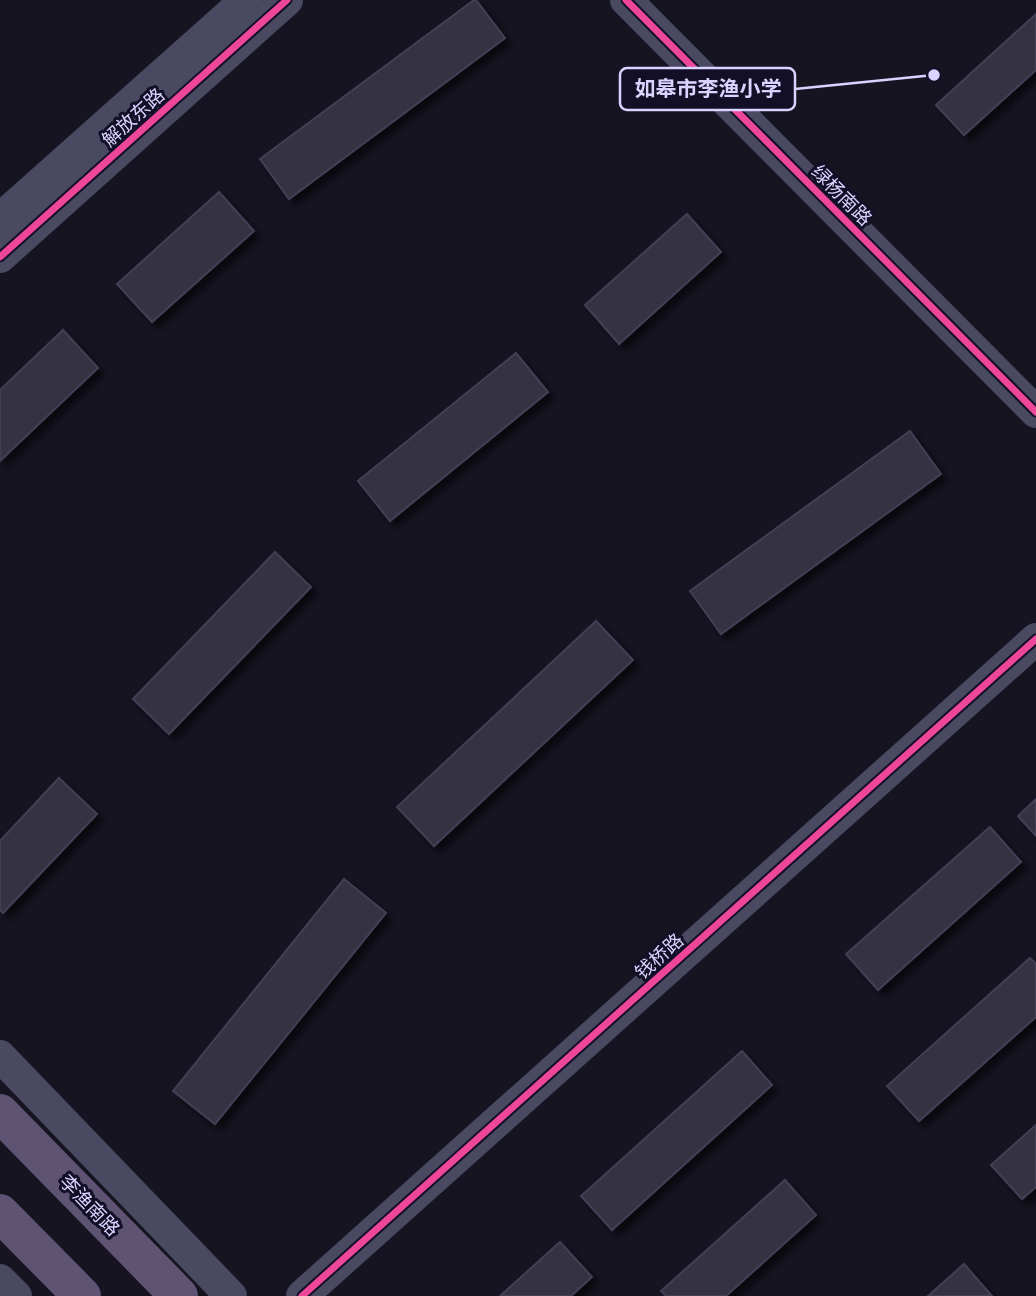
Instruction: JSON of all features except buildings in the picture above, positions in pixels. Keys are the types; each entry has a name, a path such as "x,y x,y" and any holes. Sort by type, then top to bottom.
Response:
{"main road":[{"name":"李渔南路","path":"0,1114 179,1296"},
{"path":"0,1213 82,1296"}],"street":[{"name":"解放东路","path":"0,219 246,0"},
{"name":"解放东路","path":"0,257 288,0"},
{"name":"绿杨南路","path":"626,0 1036,412"},
{"name":"钱桥路","path":"302,1296 1036,639"},
{"name":"钱桥路","path":"332,1296 846,832 1036,666"},
{"path":"0,1056 231,1296"},
{"path":"0,1280 16,1296"}],"cycle path":[{"path":"0,257 287,0"},
{"path":"626,0 1036,412"},
{"path":"302,1296 1036,639"}],"place":[{"name":"如皋市李渔小学","path":"934,75"}]}
